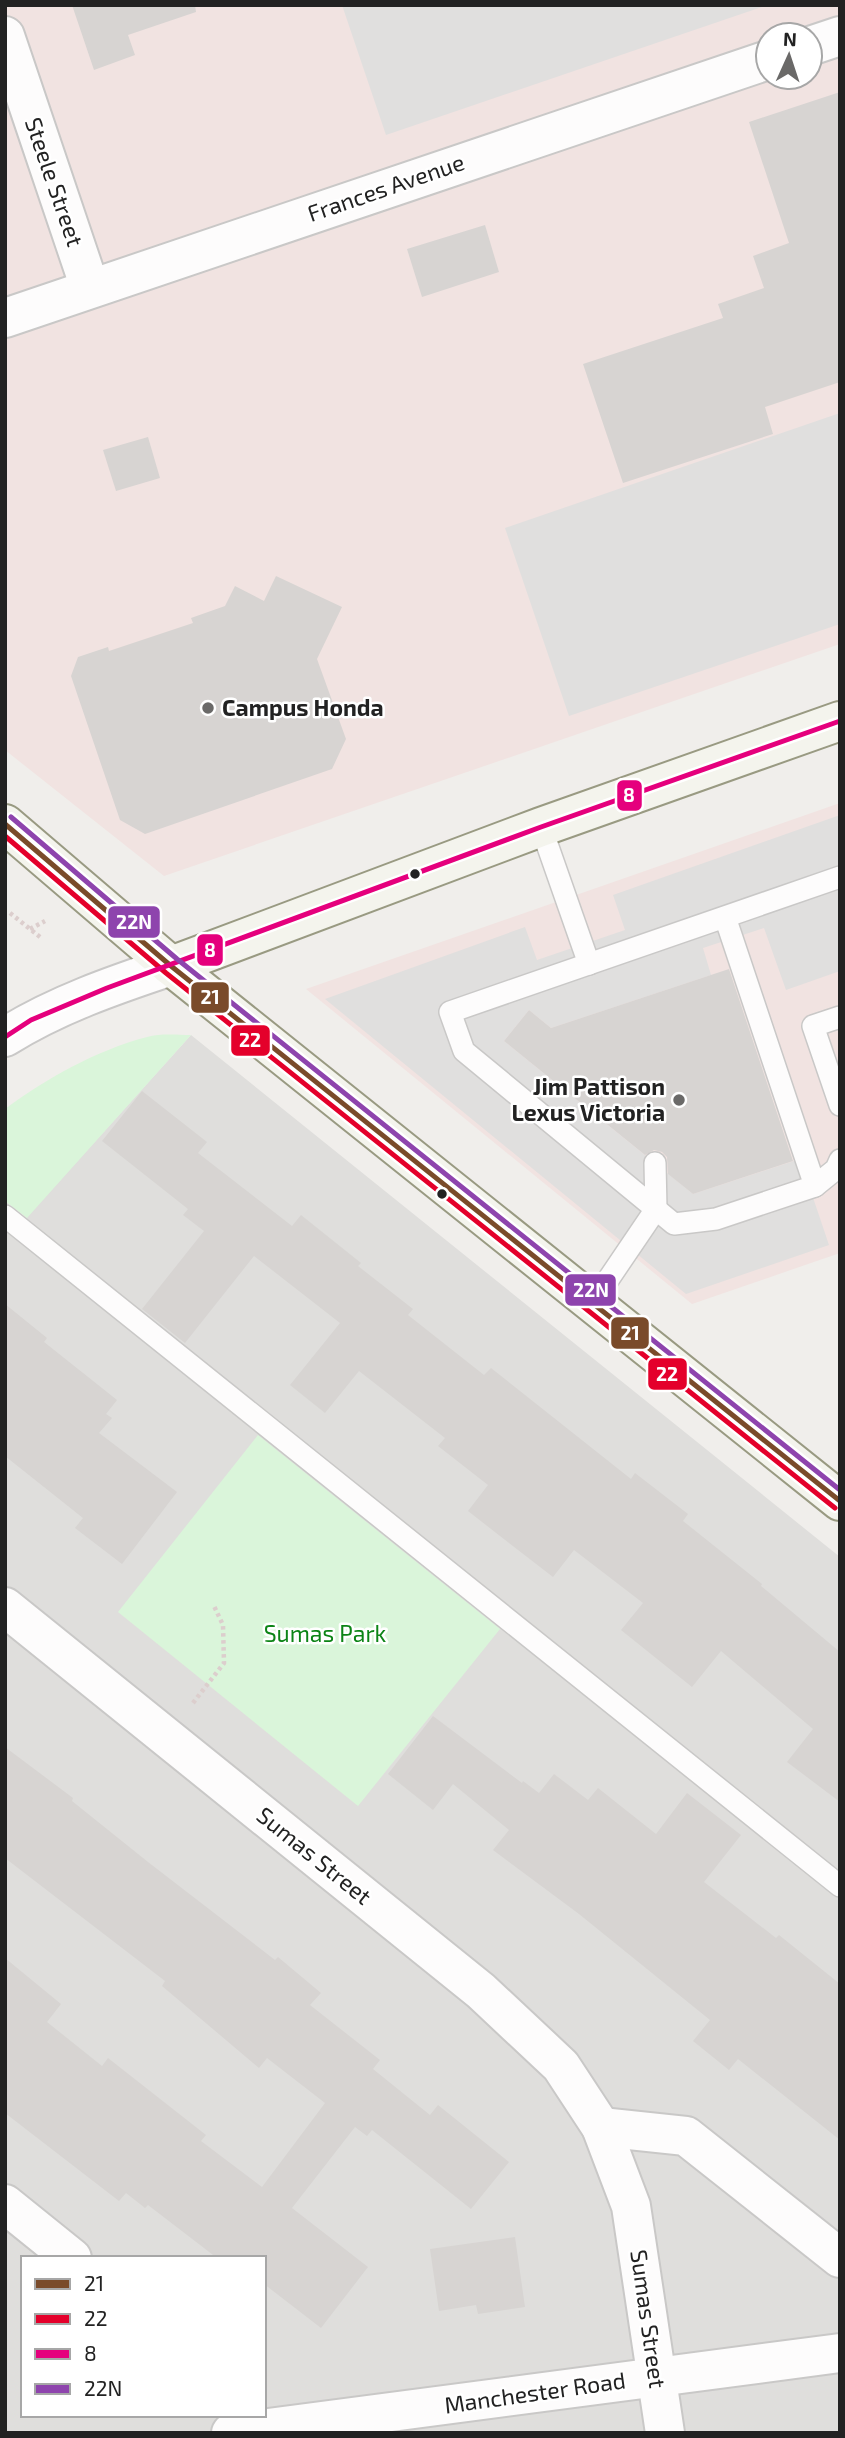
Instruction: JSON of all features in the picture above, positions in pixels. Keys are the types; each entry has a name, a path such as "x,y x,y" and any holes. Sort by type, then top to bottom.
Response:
{"main road":[{"path":"171,966 541,827 840,721"},
{"path":"5,824 171,966 840,1501"}],"street":[{"name":"Steele Street","path":"5,36 90,288"},
{"name":"Frances Avenue","path":"5,318 754,65"},
{"path":"5,1037 32,1020 107,988 171,966"},
{"name":"Sumas Street","path":"5,1607 481,1991 561,2066 601,2127 631,2206 664,2433"},
{"path":"601,2127 686,2136 840,2258"},
{"path":"5,2204 70,2256"},
{"name":"Manchester Road","path":"232,2433 840,2353"}],"lane":[{"path":"541,827 589,964"},
{"path":"840,877 450,1012 464,1051 674,1224 716,1219 815,1186 836,1169 840,1160"},
{"path":"725,917 815,1186"},
{"path":"840,1017 813,1027 840,1105"},
{"path":"593,1302 656,1209 655,1163"},
{"path":"5,1216 840,1886"}],"path":[{"path":"10,913 40,937"},
{"path":"30,929 45,921"},
{"path":"190,1707 224,1663 223,1625 214,1606"}],"shaded area":[{"path":"5,5 840,5 840,644 164,876 5,750"},
{"path":"342,5 768,5 386,135"},
{"path":"840,413 840,624 569,716 505,528"},
{"path":"840,803 840,1253 692,1304 306,989"},
{"path":"840,815 840,971 786,990 764,928 703,948 711,975 551,1028 529,1010 504,1041 693,1194 800,1159 829,1245 686,1294 325,999 525,927 537,960 625,930 613,895"},
{"path":"191,1035 840,1557 840,2433 5,2433 5,1201 26,1218"}],"green space":[{"path":"191,1035 27,1218 5,1201 5,1109 55,1076 110,1049 152,1036"},
{"name":"Sumas Park","path":"258,1435 500,1629 358,1806 118,1612"}],"building":[{"path":"72,5 195,5 196,12 128,35 135,55 94,70"},
{"path":"840,92 840,382 765,407 773,434 623,483 583,364 723,318 718,304 764,288 753,256 789,243 749,122"},
{"path":"485,225 499,272 422,297 407,249"},
{"path":"148,437 160,478 116,491 103,450"},
{"name":"Campus Honda","path":"276,576 342,607 317,659 346,739 332,769 145,834 120,820 71,676 78,657 108,647 109,651 193,623 191,618 225,606 235,586 264,601"},
{"name":"Jim Pattison Lexus Victoria","path":"729,969 793,1161 693,1194 668,1174 667,1157 662,1152 654,1150 645,1155 504,1041 529,1010 551,1028"},
{"path":"142,1091 207,1142 198,1153 292,1226 301,1215 361,1263 358,1266 413,1309 408,1315 484,1375 491,1368 631,1479 635,1473 688,1514 683,1521 762,1584 761,1586 840,1652 840,1802 787,1762 813,1729 721,1651 692,1687 621,1630 643,1603 574,1550 553,1577 468,1511 488,1485 438,1446 445,1438 359,1371 325,1413 290,1385 340,1323 254,1256 185,1343 142,1309 204,1231 183,1215 188,1209 102,1141"},
{"path":"5,1304 47,1338 44,1342 117,1400 106,1414 112,1418 99,1433 177,1492 122,1564 75,1528 83,1518 5,1456"},
{"path":"433,1716 539,1793 554,1774 588,1800 598,1788 656,1834 687,1793 741,1835 704,1882 776,1938 779,1935 840,1984 840,2140 738,2059 729,2070 693,2041 710,2020 579,1914 493,1850 509,1830 453,1784 433,1810 388,1774"},
{"path":"5,1747 73,1798 72,1801 148,1862 275,1960 278,1957 321,1993 310,2005 380,2060 373,2069 430,2115 438,2105 509,2162 471,2209 372,2130 367,2136 355,2127 292,2208 368,2267 321,2328 266,2286 266,2256 214,2256 148,2205 145,2208 126,2193 119,2201 5,2113 5,1958 61,2004 47,2022 102,2066 108,2058 206,2135 201,2141 262,2187 325,2103 267,2058 259,2068 162,1986 165,1981 5,1858"},
{"path":"515,2237 525,2307 478,2314 476,2305 439,2311 430,2249"}],"transit line":[{"name":"8","path":"5,1037 31,1020 107,988 541,827 840,721"},
{"name":"22N","path":"11,817 177,959 840,1490"},
{"name":"21","path":"5,824 171,966 840,1501"},
{"name":"22","path":"5,836 166,973 835,1508"}],"place":[{"name":"Campus Honda","path":"208,708"},
{"name":"Jim Pattison Lexus Victoria","path":"679,1100"}]}
